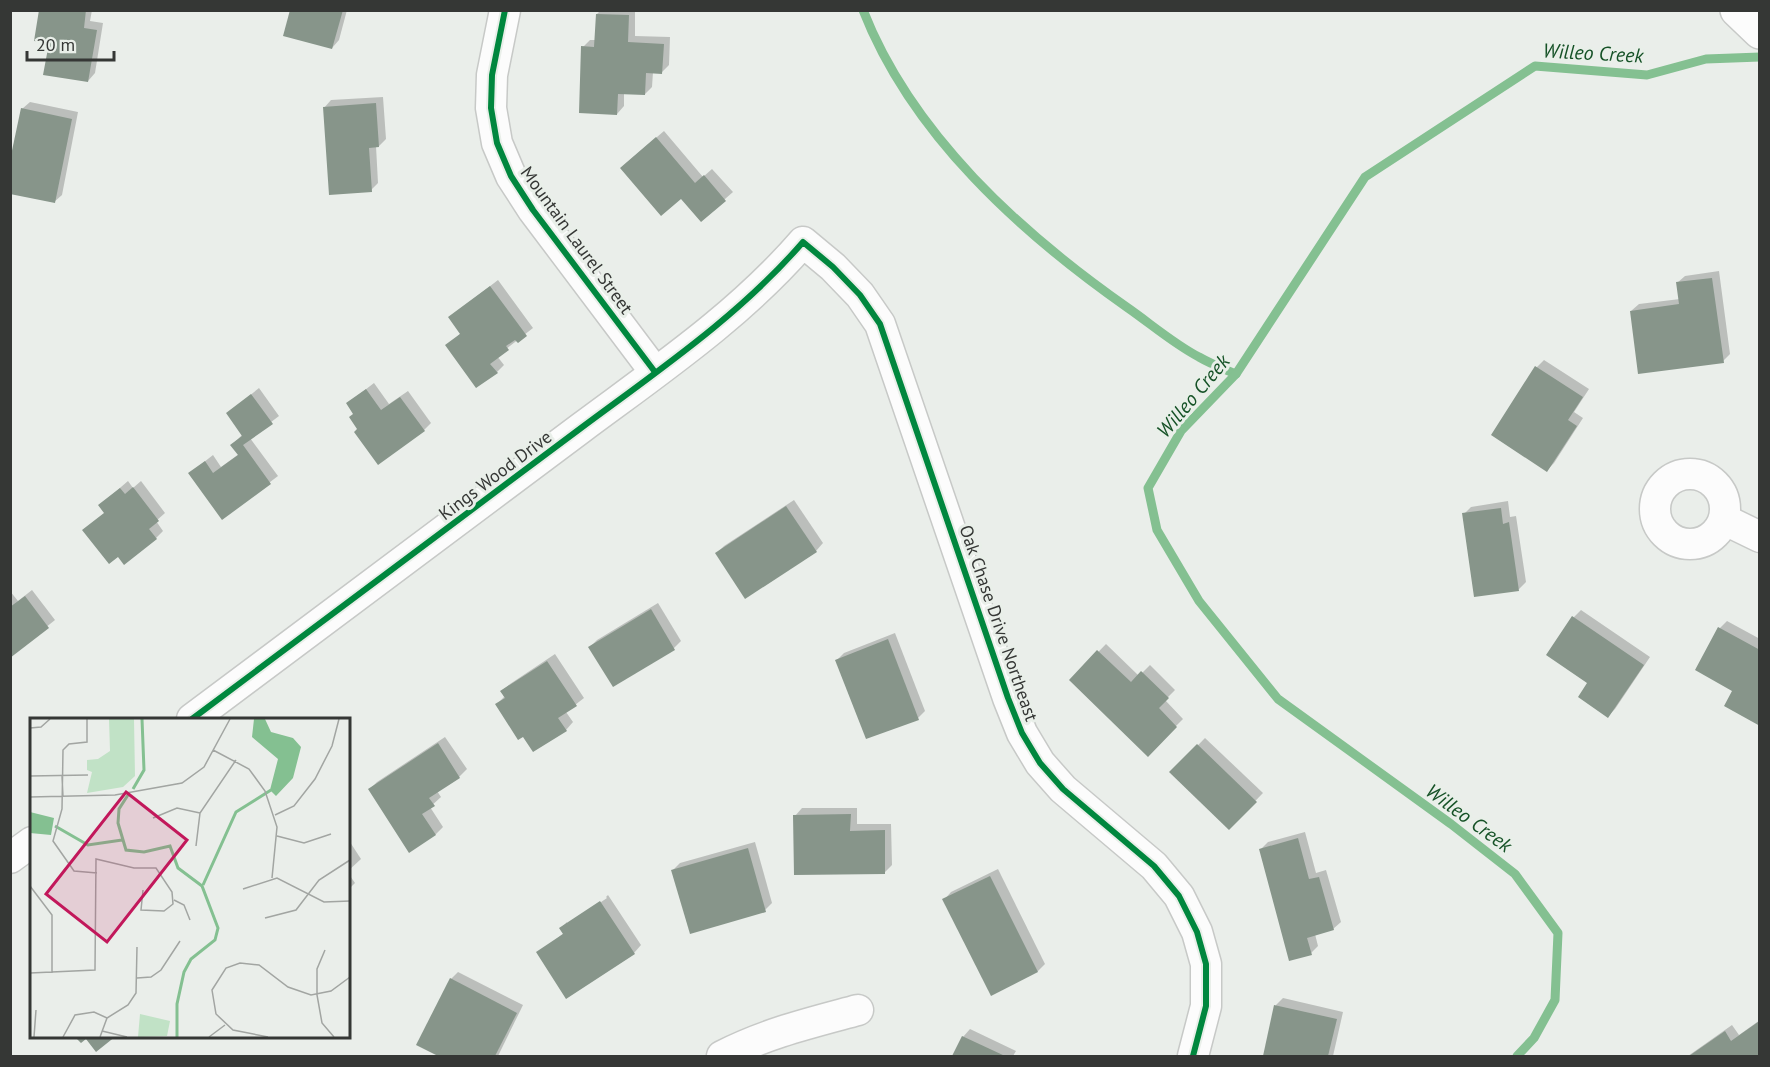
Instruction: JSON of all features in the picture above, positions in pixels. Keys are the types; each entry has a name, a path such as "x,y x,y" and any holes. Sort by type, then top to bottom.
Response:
{"main road":[{"path":"1737,10 1760,32"}],"street":[{"name":"Mountain Laurel Street","path":"505,10 492,75 491,108 497,143 511,176 533,210 655,372"},
{"name":"Kings Wood Drive","path":"193,718 467,515 754,295 803,242"},
{"name":"Oak Chase Drive Northeast","path":"803,242 833,267 860,295 880,324 1022,733 1040,763 1063,789 1154,866 1179,896 1197,932 1206,964 1206,1006 1193,1056"},
{"path":"1725,520 1760,537"},
{"path":"10,858 30,843"},
{"path":"722,1056 751,1041 858,1010"}],"building":[{"path":"39,10 86,10 84,28 97,30 88,82 43,75 49,43 34,41"},
{"path":"290,10 343,10 332,49 283,36"},
{"path":"596,14 629,15 628,42 664,44 662,74 646,73 645,95 618,94 617,115 579,113 581,46 594,47"},
{"path":"376,103 379,147 369,148 372,192 329,195 323,107"},
{"path":"21,108 72,119 55,203 10,194 10,160"},
{"path":"656,137 695,183 704,175 726,201 701,222 681,199 661,216 620,168"},
{"path":"1712,278 1724,363 1638,374 1630,311 1679,304 1676,282"},
{"path":"490,286 527,336 518,343 515,340 506,346 509,350 490,364 498,373 476,388 445,345 460,334 448,317"},
{"path":"1535,366 1583,397 1568,420 1577,426 1547,472 1491,435"},
{"path":"366,389 381,410 400,397 425,431 378,465 354,432 357,429 349,417 353,414 346,403"},
{"path":"251,394 273,424 243,445 271,484 222,520 188,473 205,461 213,473 238,455 230,445 242,436 226,413"},
{"path":"133,487 159,521 149,529 157,539 124,565 118,557 109,564 82,530 104,513 98,505 120,488 125,494"},
{"path":"786,506 817,552 745,599 715,553"},
{"path":"1501,508 1503,524 1509,522 1519,591 1474,597 1462,513"},
{"path":"25,596 49,628 10,658 10,607"},
{"path":"651,609 675,650 613,687 588,647"},
{"path":"1572,616 1644,665 1608,718 1578,697 1587,683 1546,655"},
{"path":"1718,627 1760,650 1760,726 1724,706 1732,691 1695,670"},
{"path":"888,639 919,720 866,739 835,660"},
{"path":"1097,650 1131,682 1141,671 1169,698 1159,708 1177,727 1148,757 1069,680"},
{"path":"547,661 577,706 558,718 567,731 533,752 523,737 518,740 495,704 505,698 500,691"},
{"path":"438,743 460,778 429,798 435,806 422,814 436,835 409,853 368,789"},
{"path":"1197,744 1257,802 1229,830 1169,772"},
{"path":"851,814 850,831 885,830 885,874 794,875 793,815"},
{"path":"1298,838 1309,879 1319,877 1334,930 1307,938 1312,955 1289,961 1259,849"},
{"path":"748,848 766,912 690,934 671,870"},
{"path":"990,876 1038,972 991,996 942,899"},
{"path":"600,901 635,954 566,999 536,952 563,934 559,928"},
{"path":"450,978 517,1013 495,1056 438,1056 416,1045"},
{"path":"1274,1005 1337,1019 1328,1056 1263,1056"},
{"path":"1758,1022 1760,1056 1689,1056 1725,1031 1731,1041"},
{"path":"962,1036 1005,1056 952,1056"},
{"path":"75,1037 115,1037 96,1052 86,1039 81,1043"}],"waterway":[{"path":"863,10 884,56 910,99 940,139 1010,214 1088,279 1172,340 1204,360 1236,374"},
{"name":"Willeo Creek","path":"1517,1056 1534,1038 1555,1000 1558,933 1515,874 1451,824 1278,699 1199,601 1157,530 1148,488 1181,431 1236,374 1365,177 1535,66 1647,75 1706,59 1760,57"}],"cycle path":[{"path":"505,10 492,75 491,108 497,143 511,176 533,210 655,372"},
{"path":"193,718 698,341 753,294 803,242 833,267 860,295 880,324 1022,733 1040,763 1063,789 1154,866 1179,896 1197,932 1206,964 1206,1006 1193,1056"}]}
